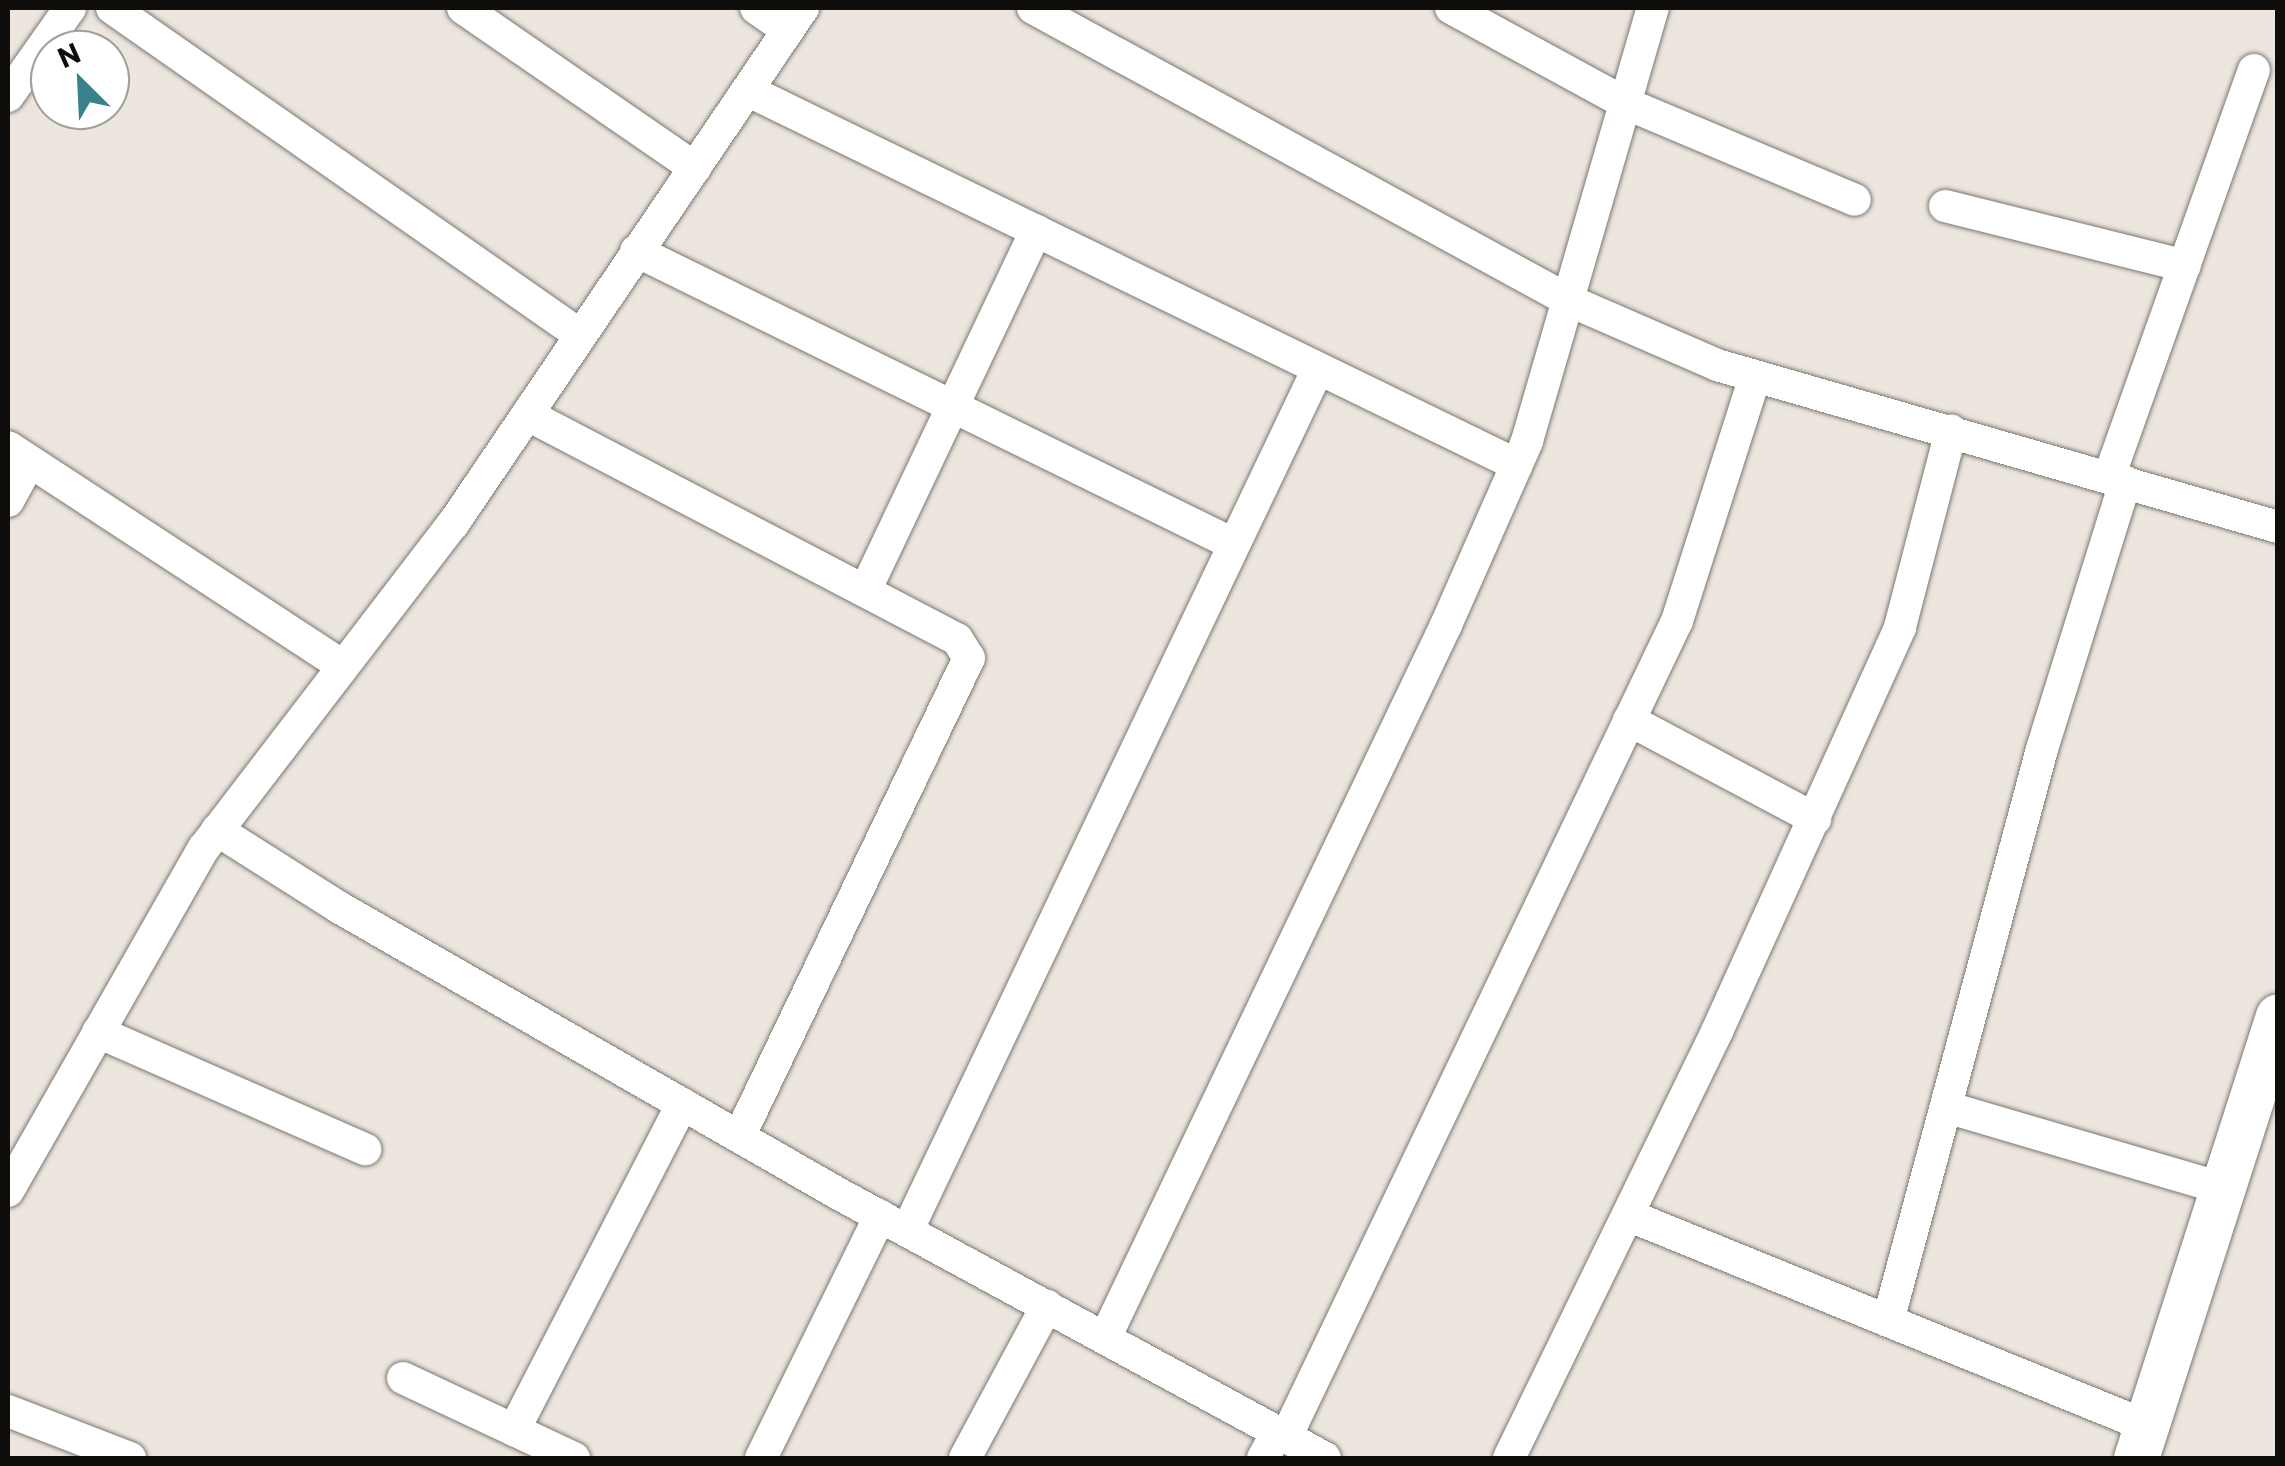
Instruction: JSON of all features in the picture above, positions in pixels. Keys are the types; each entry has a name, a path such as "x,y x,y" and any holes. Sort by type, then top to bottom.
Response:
{"street":[{"path":"8,96 70,8"},
{"path":"112,8 580,336"},
{"path":"464,8 695,168"},
{"path":"8,1191 217,830 454,524 796,19 756,8"},
{"path":"1033,8 1570,301 1756,377 2278,527"},
{"path":"1451,8 1627,104 1855,200"},
{"path":"1105,1338 1517,464 1570,301 1653,8"},
{"path":"1888,1320 2117,479 2184,266 2254,70"},
{"path":"749,91 1517,464"},
{"path":"1945,206 2184,266"},
{"path":"865,590 1036,231"},
{"path":"636,251 1234,544"},
{"path":"760,1458 893,1224 1318,369"},
{"path":"1276,1442 1630,720 1692,582 1756,377"},
{"path":"528,415 957,639 969,658 967,671 739,1137"},
{"path":"1509,1458 1630,1216 1900,627 1951,431"},
{"path":"8,501 18,455 341,665"},
{"path":"1630,720 1814,819"},
{"path":"217,830 739,1137 1105,1338 1276,1442 1325,1458"},
{"path":"1630,1216 1888,1320 2142,1442 2222,1188 2264,1103 2278,1016"},
{"path":"98,1032 364,1149"},
{"path":"514,1430 682,1104"},
{"path":"1946,1107 2222,1188"},
{"path":"964,1458 1047,1306"},
{"path":"403,1378 574,1458"},
{"path":"8,1411 130,1458"}]}
